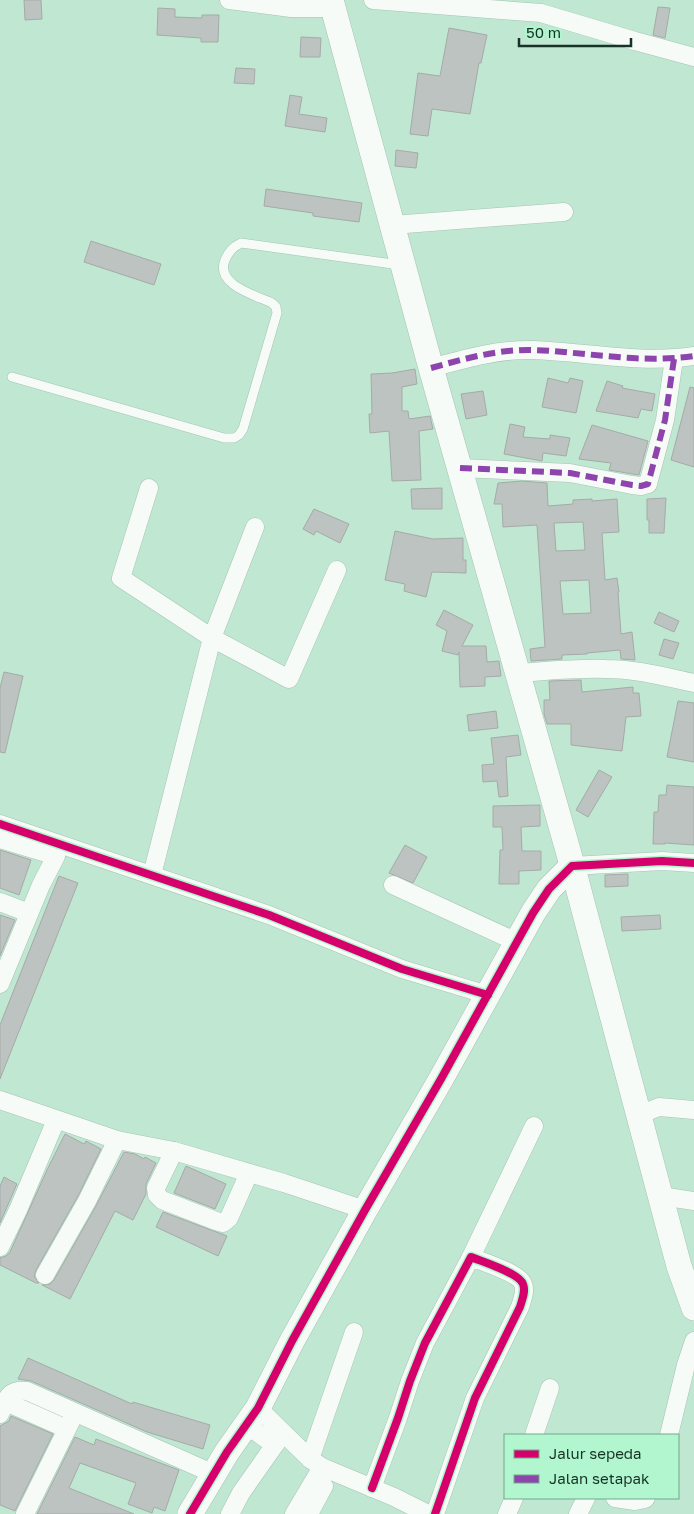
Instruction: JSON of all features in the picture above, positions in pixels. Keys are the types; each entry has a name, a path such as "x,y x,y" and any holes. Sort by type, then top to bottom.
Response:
{"main road":[{"path":"332,4 431,368 572,866 679,1266 694,1308"},
{"path":"190,1514 252,1417 365,1210 533,913 549,888 572,866"}],"street":[{"path":"229,0 291,8 332,4"},
{"path":"373,0 411,1 542,13 694,57"},
{"path":"392,225 564,212"},
{"path":"431,368 458,360 499,352 532,350 630,358 674,359 694,356"},
{"path":"460,468 570,473 632,485 642,486 648,484 665,420 674,359"},
{"path":"149,488 121,578 212,638 290,679 338,570"},
{"path":"152,875 212,638 255,528"},
{"path":"517,673 608,669 638,672 694,683"},
{"path":"0,824 61,851"},
{"path":"0,839 61,851 152,875 269,915 402,969 488,995"},
{"path":"2,975 41,885 61,851"},
{"path":"572,866 662,861 694,864"},
{"path":"393,885 517,942"},
{"path":"0,902 30,913"},
{"path":"0,1100 117,1140 174,1151 365,1210"},
{"path":"639,1115 659,1107 694,1110"},
{"path":"0,1247 18,1210 56,1120"},
{"path":"372,1488 425,1343 471,1257 534,1126"},
{"path":"45,1274 87,1200 117,1140"},
{"path":"174,1151 156,1188 157,1195 162,1200 216,1222 223,1223 228,1218 249,1173"},
{"path":"661,1196 694,1201"},
{"path":"435,1514 475,1398 520,1307 524,1291 522,1281 518,1277 471,1257"},
{"path":"309,1514 354,1332"},
{"path":"669,1434 686,1365 694,1341"},
{"path":"534,1434 550,1388"},
{"path":"67,1429 3,1408 10,1394 16,1390 26,1391 214,1474"},
{"path":"25,1514 75,1413"},
{"path":"252,1417 279,1439 321,1466 428,1514"},
{"path":"230,1514 279,1439"},
{"path":"294,1514 321,1466"},
{"path":"507,1514 514,1499"},
{"path":"578,1514 586,1499"},
{"path":"622,1499 635,1501 645,1499"}],"lane":[{"path":"12,377 176,425 224,438 234,438 240,435 243,429 277,313 276,307 272,303 230,283 224,274 224,264 232,248 241,243 403,265"}],"building":[{"path":"24,0 41,0 42,19 25,20"},
{"path":"658,7 670,8 665,38 653,35"},
{"path":"158,8 175,9 175,17 202,18 202,15 219,15 218,42 201,42 201,38 157,35"},
{"path":"449,28 487,35 481,63 479,63 470,114 432,109 428,136 410,134 418,73 440,76"},
{"path":"301,37 321,38 320,57 300,57"},
{"path":"236,68 255,69 254,84 234,83"},
{"path":"290,95 302,97 299,114 327,118 325,132 285,126"},
{"path":"396,150 418,153 416,168 395,166"},
{"path":"266,189 362,203 359,222 313,216 313,213 264,206"},
{"path":"91,241 161,264 154,285 84,262"},
{"path":"415,369 417,384 402,387 402,411 408,411 409,419 430,416 433,429 419,431 421,480 392,481 389,431 370,433 369,414 372,414 371,374"},
{"path":"548,378 568,383 570,378 583,381 576,413 542,407"},
{"path":"607,381 623,386 622,388 655,394 652,411 641,409 638,418 596,411"},
{"path":"690,387 694,388 694,467 671,460"},
{"path":"483,391 487,415 466,419 461,394"},
{"path":"510,424 525,427 523,437 550,439 550,435 570,438 566,456 543,453 542,461 504,454"},
{"path":"592,425 648,441 639,475 609,470 611,463 579,459"},
{"path":"522,481 547,483 548,506 573,504 573,500 617,499 619,532 602,533 605,580 617,578 621,634 632,632 635,660 621,659 620,650 562,655 562,659 531,661 530,649 545,647 537,525 503,527 502,504 494,504 498,483","holes":["583,522 585,550 556,551 554,523","589,580 591,613 563,614 560,581"]},
{"path":"442,488 442,509 412,509 411,489"},
{"path":"666,498 664,533 649,533 647,499"},
{"path":"314,509 349,524 340,543 316,531 314,535 303,529"},
{"path":"395,531 433,539 463,538 463,560 466,560 466,573 432,572 426,597 404,591 405,584 385,580"},
{"path":"444,610 473,625 462,646 486,646 487,662 499,661 501,676 485,677 485,686 460,687 459,652 458,655 442,651 447,631 436,625"},
{"path":"659,612 679,621 674,632 654,623"},
{"path":"664,639 679,643 673,659 659,655"},
{"path":"4,672 23,676 5,753 0,752 0,688"},
{"path":"581,680 582,692 633,687 633,693 639,693 641,716 626,717 622,751 571,745 571,724 547,724 544,714 544,700 550,700 549,681"},
{"path":"678,701 694,703 694,762 667,757"},
{"path":"496,711 498,728 469,731 467,715"},
{"path":"518,735 521,755 506,757 508,796 499,797 497,781 483,782 482,765 494,764 491,738"},
{"path":"599,770 612,777 588,817 576,810"},
{"path":"667,785 694,787 694,845 653,844 654,812 658,812 659,795 666,795"},
{"path":"540,805 540,826 521,827 522,851 541,851 541,870 519,871 519,884 499,884 500,850 503,850 502,827 493,827 493,806"},
{"path":"405,845 427,857 413,883 389,873"},
{"path":"0,850 31,860 19,895 0,888"},
{"path":"628,874 628,886 605,887 605,875"},
{"path":"59,876 78,883 0,1079 0,1025"},
{"path":"0,915 15,920 0,956"},
{"path":"660,915 661,929 622,931 621,917"},
{"path":"65,1134 84,1144 86,1141 101,1149 78,1196 36,1270 34,1276 39,1283 36,1283 0,1265 0,1258 10,1252"},
{"path":"124,1152 135,1154 144,1159 145,1157 156,1163 146,1184 146,1194 133,1220 115,1211 70,1299 42,1285 50,1284 54,1280"},
{"path":"186,1166 226,1184 215,1209 174,1193"},
{"path":"4,1177 17,1184 0,1223 0,1186"},
{"path":"163,1212 227,1236 218,1256 156,1227"},
{"path":"28,1358 132,1404 133,1402 210,1425 203,1449 147,1432 31,1381 18,1379"},
{"path":"11,1416 53,1434 15,1511 0,1505 0,1426 9,1421"},
{"path":"75,1437 94,1445 96,1439 179,1470 165,1511 154,1507 152,1513 128,1504 136,1483 80,1463 69,1488 134,1514 37,1514"}],"marked path":[{"path":"431,368 481,355 520,350 654,359 694,356"},
{"path":"460,468 570,473 632,485 641,486 648,484 665,420 674,359"}],"cycle path":[{"path":"0,824 269,915 402,969 488,995"},
{"path":"190,1514 227,1452 258,1408 292,1341 365,1210 441,1079 533,913 549,889 572,866 662,861 694,863"},
{"path":"372,1488 425,1343 471,1257 500,1268 520,1280 524,1287 523,1298 475,1398 435,1514"}]}
